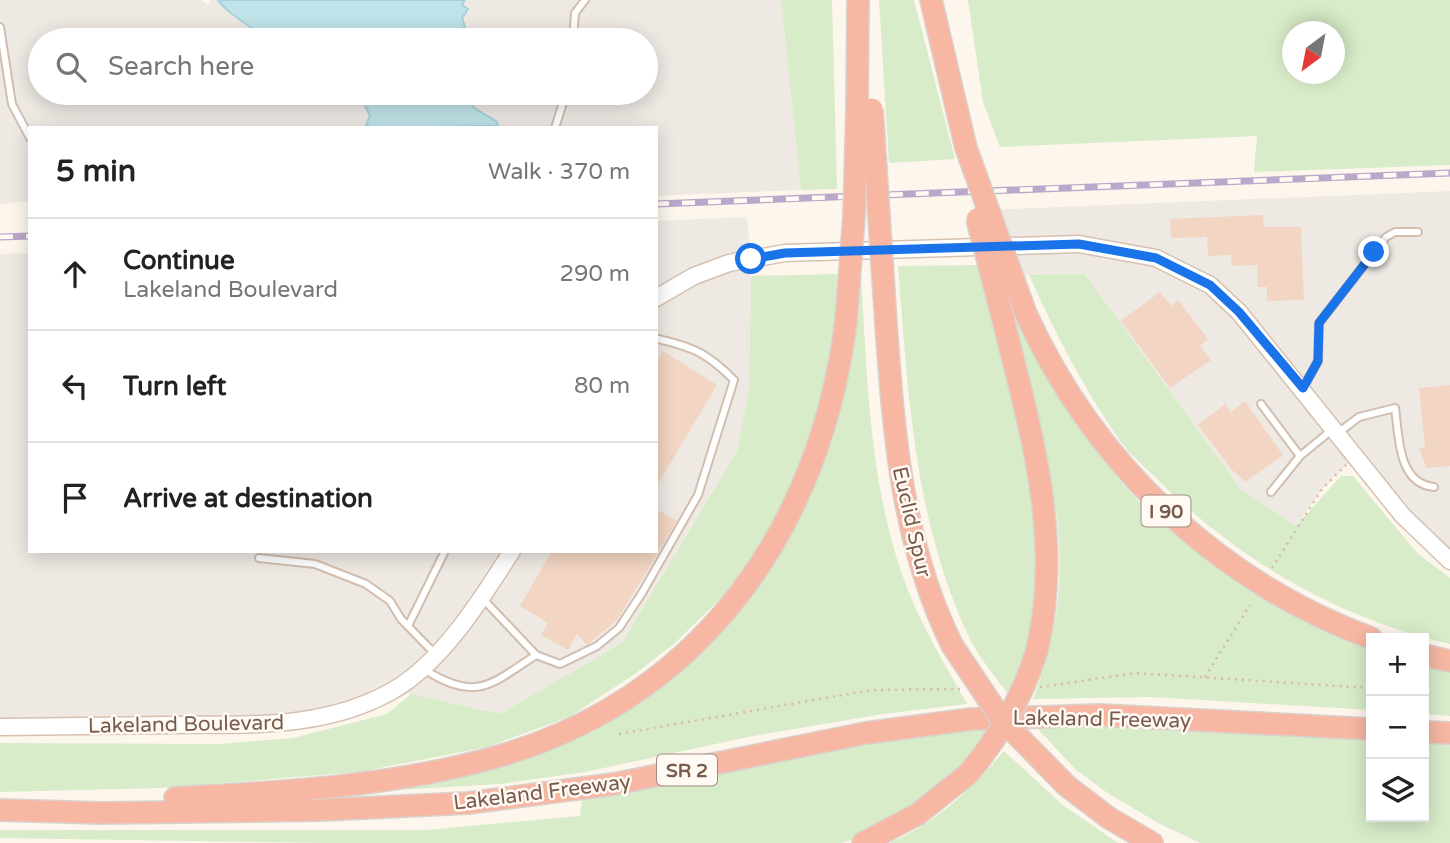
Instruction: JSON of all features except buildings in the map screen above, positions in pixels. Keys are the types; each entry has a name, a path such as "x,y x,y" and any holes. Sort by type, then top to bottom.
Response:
{"highway":[{"path":"0,810 99,801 228,795 420,774 481,761 536,743 614,704 663,670 708,631 729,607 775,543 800,494 822,440 836,386 846,321 864,110 860,0"},
{"name":"I 90","path":"931,0 967,148 1026,314 1056,373 1090,426 1157,503 1193,535 1253,579 1320,617 1366,636"},
{"name":"Euclid Spur","path":"864,110 895,440 906,514 928,588 952,645 1002,720 1067,786 1109,818 1152,843"},
{"path":"863,843 918,814 968,774 1007,721 1026,684 1037,650 1048,573 1045,513 1032,441 975,211 967,148"},
{"path":"1429,656 1450,661"},
{"name":"Lakeland Freeway","path":"0,810 102,813 321,810 468,803 614,784 855,735 972,719 1088,715 1366,729"},
{"path":"1429,732 1450,733"}],"street":[{"path":"658,297 705,271 729,263 785,253 1079,244 1156,258 1210,285 1239,312 1303,388 1403,516 1450,561"},
{"name":"Lakeland Boulevard","path":"0,727 287,724 340,713 393,690 435,654 482,598 511,553"}],"lane":[{"path":"574,28 575,13 585,0"},
{"path":"0,27 12,104 28,134"},
{"path":"556,126 562,105"},
{"path":"1303,388 1318,361 1317,334 1323,317 1386,237 1395,232 1418,232"},
{"path":"482,598 536,655 560,664 597,646 620,628 698,495 734,380 709,356 689,346 658,339"},
{"path":"1261,404 1300,456"},
{"path":"1271,492 1300,456 1336,431 1359,417 1395,408 1403,458 1413,480 1423,486 1434,487"},
{"path":"408,626 444,553"},
{"path":"259,558 315,564 344,573 390,601 408,626 435,654"},
{"path":"421,667 450,686 475,689 495,681 536,655"},
{"path":"0,719 0,727"}],"path":[{"path":"1272,569 1322,489 1356,456"},
{"path":"1205,677 1250,605"},
{"path":"1037,688 1135,673 1366,688"},
{"path":"619,734 871,690 960,689"}],"shaded area":[{"path":"0,0 201,0 208,5 211,0 781,0 801,190 658,196 658,126 28,126 28,201 0,204"},
{"path":"1450,191 1450,561 1356,456 1322,489 1296,527 1240,488 1085,274 1011,275 988,210"},
{"path":"747,217 751,259 749,389 737,451 622,643 500,714 393,690 340,713 0,727 0,254 28,253 28,553 658,553 658,221"}],"green space":[{"path":"781,0 832,0 837,189 801,190"},
{"path":"879,0 914,0 955,159 889,163"},
{"path":"968,0 1450,0 1450,165 1254,172 1257,136 1000,147 983,102"},
{"path":"977,265 1021,433 1035,507 1041,573 1026,656 1010,697 968,635 936,546 916,454 898,266"},
{"path":"837,274 835,339 818,414 805,454 764,540 736,583 675,643 635,674 569,717 487,747 359,772 161,788 0,792 0,743 220,744 293,738 387,714 411,694 500,714 622,643 737,451 749,389 751,276"},
{"path":"1085,274 1240,488 1296,526 1341,476 1353,476 1417,553 1450,578 1450,644 1429,638 1429,633 1409,633 1369,619 1292,583 1222,536 1189,509 1134,457 1107,422 1082,381 1029,275"},
{"path":"861,276 871,425 890,535 914,605 967,704 883,714 748,737 585,772 499,784 366,792 625,706 794,524 833,440"},
{"path":"1020,320 1057,396 1121,482 1155,519 1243,587 1352,643 1366,647 1366,710 1151,697 1033,699 1049,647 1058,599 1060,553 1048,465 1014,321"},
{"path":"1429,666 1450,671 1450,716 1429,714"},
{"path":"1102,725 1366,738 1366,822 1429,822 1429,742 1450,744 1450,843 1200,843 1160,824 1109,794 1076,770 1037,728"},
{"path":"985,727 990,733 943,784 884,826 842,843 327,843 0,838 0,830 426,830 580,816 582,798 856,740"},
{"path":"1004,751 1064,806 1118,843 889,843 922,826 952,804"}],"water":[{"path":"218,0 465,0 462,5 468,9 462,18 464,28 251,28"},
{"path":"365,105 473,105 497,122 498,126 368,126 366,125 370,115"}],"railway":[{"path":"658,204 1450,173"},
{"path":"0,237 28,236"}],"route":[{"path":"751,259 785,253 1079,244 1156,258 1210,285 1239,312 1303,388 1318,361 1319,323 1374,252"}]}
